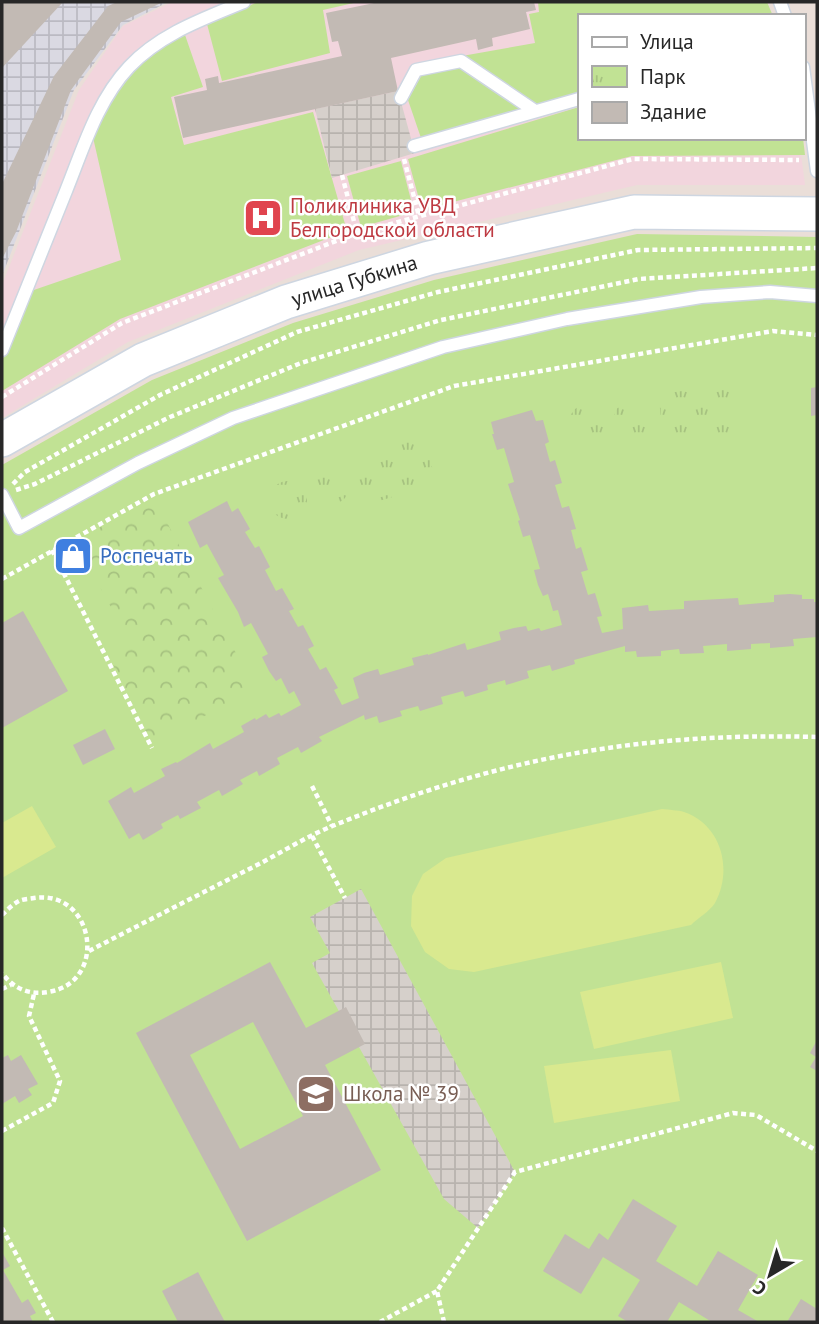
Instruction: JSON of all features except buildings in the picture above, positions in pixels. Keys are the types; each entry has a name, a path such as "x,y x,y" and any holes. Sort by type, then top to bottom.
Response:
{"main road":[{"name":"улица Губкина","path":"2,440 143,360 286,302 429,258 634,212 817,215"}],"lane":[{"path":"2,350 89,134 113,87 146,51 180,29 244,2"},
{"path":"401,98 416,70 461,61 535,111"},
{"path":"805,83 817,171"},
{"path":"414,146 578,100"},
{"path":"6,491 19,528 138,463 233,418 443,347 567,319 701,297 770,292 817,296"}],"path":[{"path":"403,157 418,216"},
{"path":"342,175 356,233"},
{"path":"6,491 25,472 160,395 297,332 438,292 638,250 817,248"},
{"path":"2,579 154,494 454,386 773,331 817,335"},
{"path":"52,550 152,748"},
{"path":"89,951 332,826 445,783 566,753 631,743 698,737 817,737"},
{"path":"312,786 332,826"},
{"path":"312,836 345,898"},
{"path":"2,915 20,900 45,896 69,905 85,925 89,951 79,974 60,990 34,994 11,985 2,973"},
{"path":"2,989 11,985"},
{"path":"2,1131 53,1103 60,1082 29,1016 34,994"},
{"path":"380,1322 437,1291 515,1172 733,1113 756,1115 817,1151"},
{"path":"2,1228 53,1322"},
{"path":"437,1291 444,1322"}],"shaded area":[{"path":"2,2 168,2 123,25 74,90 2,276"},
{"name":"Поликлиника УВД Белгородской области","path":"172,2 766,2 578,14 578,140 799,140 805,185 637,185 359,250 128,342 2,418 2,285 79,90 123,26"},
{"path":"398,91 415,153 332,178 315,109"},
{"path":"361,889 515,1172 478,1228 444,1199 312,963 330,953 310,917"}],"green space":[{"path":"258,2 358,2 323,10 330,53 222,81 207,24"},
{"path":"538,2 767,2 772,14 578,14 578,95 536,107 462,56 535,43 529,14 539,12"},
{"path":"184,32 203,87 171,97 184,145 313,112 347,231 120,319 2,391 2,361 28,292 121,260 92,133 117,89 133,70"},
{"path":"461,67 522,109 421,138 408,100 421,76"},
{"path":"578,107 578,140 803,140 805,155 632,156 422,210 408,159"},
{"path":"401,161 414,212 361,227 347,176"},
{"path":"637,234 817,237 817,1322 2,1322 2,465 152,380 293,323 434,280"},
{"path":"733,387 738,436 662,442 659,393"},
{"path":"633,400 647,405 652,419 647,433 633,438 619,433 614,419 619,405"},
{"path":"588,404 602,409 607,423 602,437 588,442 574,437 569,423 574,409"},
{"path":"423,437 437,484 365,505 351,457"},
{"path":"331,466 345,471 350,485 345,499 331,504 317,499 312,485 317,471"},
{"path":"288,481 302,486 307,500 302,514 288,519 274,514 269,500 274,486"},
{"path":"154,498 255,689 152,744 109,657 131,644 75,541"},
{"path":"32,806 56,847 2,878 2,823"},
{"path":"662,809 682,811 697,818 715,838 720,850 723,877 715,903 691,925 474,972 449,969 425,952 411,926 412,896 423,874 446,858"},
{"path":"721,962 733,1018 594,1049 580,992"},
{"path":"671,1050 680,1101 554,1123 544,1066"}],"place":[{"name":"Поликлиника УВД Белгородской области","path":"263,218"},
{"name":"Роспечать","path":"73,556"},
{"name":"Школа № 39","path":"316,1094"}]}
